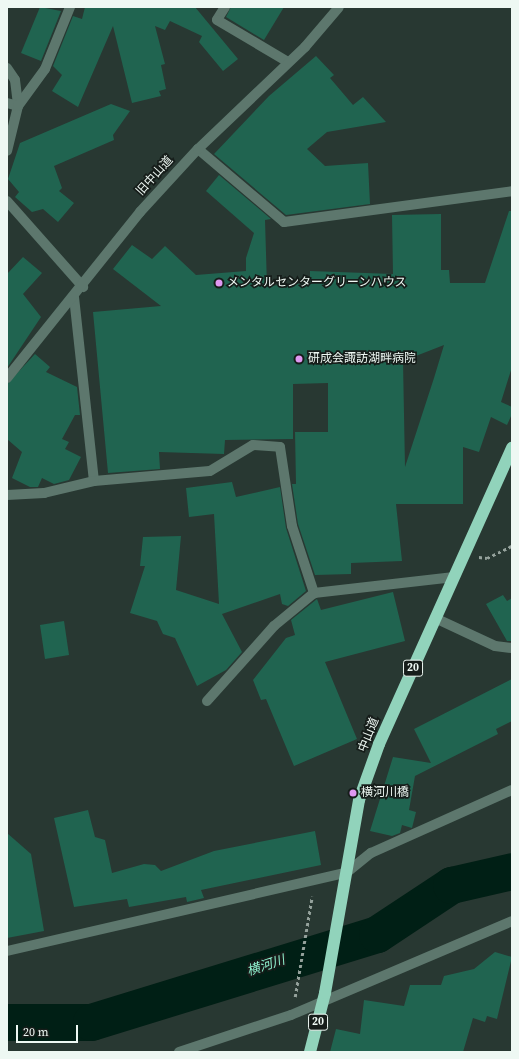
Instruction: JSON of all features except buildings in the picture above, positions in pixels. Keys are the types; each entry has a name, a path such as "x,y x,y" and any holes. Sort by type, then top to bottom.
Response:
{"highway":[{"name":"中山道","path":"310,1052 324,997 359,800 379,744 512,448"}],"street":[{"path":"18,106 45,69 70,7"},
{"path":"225,7 217,20 288,62"},
{"name":"旧中山道","path":"7,378 83,287 140,212 198,149 288,62 339,7"},
{"path":"7,68 15,80 18,106 7,150"},
{"path":"7,103 18,106"},
{"path":"198,149 284,222 512,191"},
{"path":"7,201 83,287"},
{"path":"74,297 94,481"},
{"path":"7,495 44,493 94,481 210,471 253,445 280,447 292,526 314,593"},
{"path":"207,701 274,626 314,593 454,577"},
{"path":"435,618 495,646 512,648"},
{"path":"7,951 346,873 371,853 512,790"},
{"path":"179,1052 324,997 512,921"}],"path":[{"path":"463,557 487,558 512,546"},
{"path":"294,1001 312,895"}],"waterway":[{"name":"横河川","path":"7,1022 91,1022 377,934 451,885 512,871"}],"place":[{"name":"メンタルセンターグリーンハウス","path":"219,283"},
{"name":"研成会諏訪湖畔病院","path":"299,359"},
{"name":"横河川橋","path":"353,793"}]}
